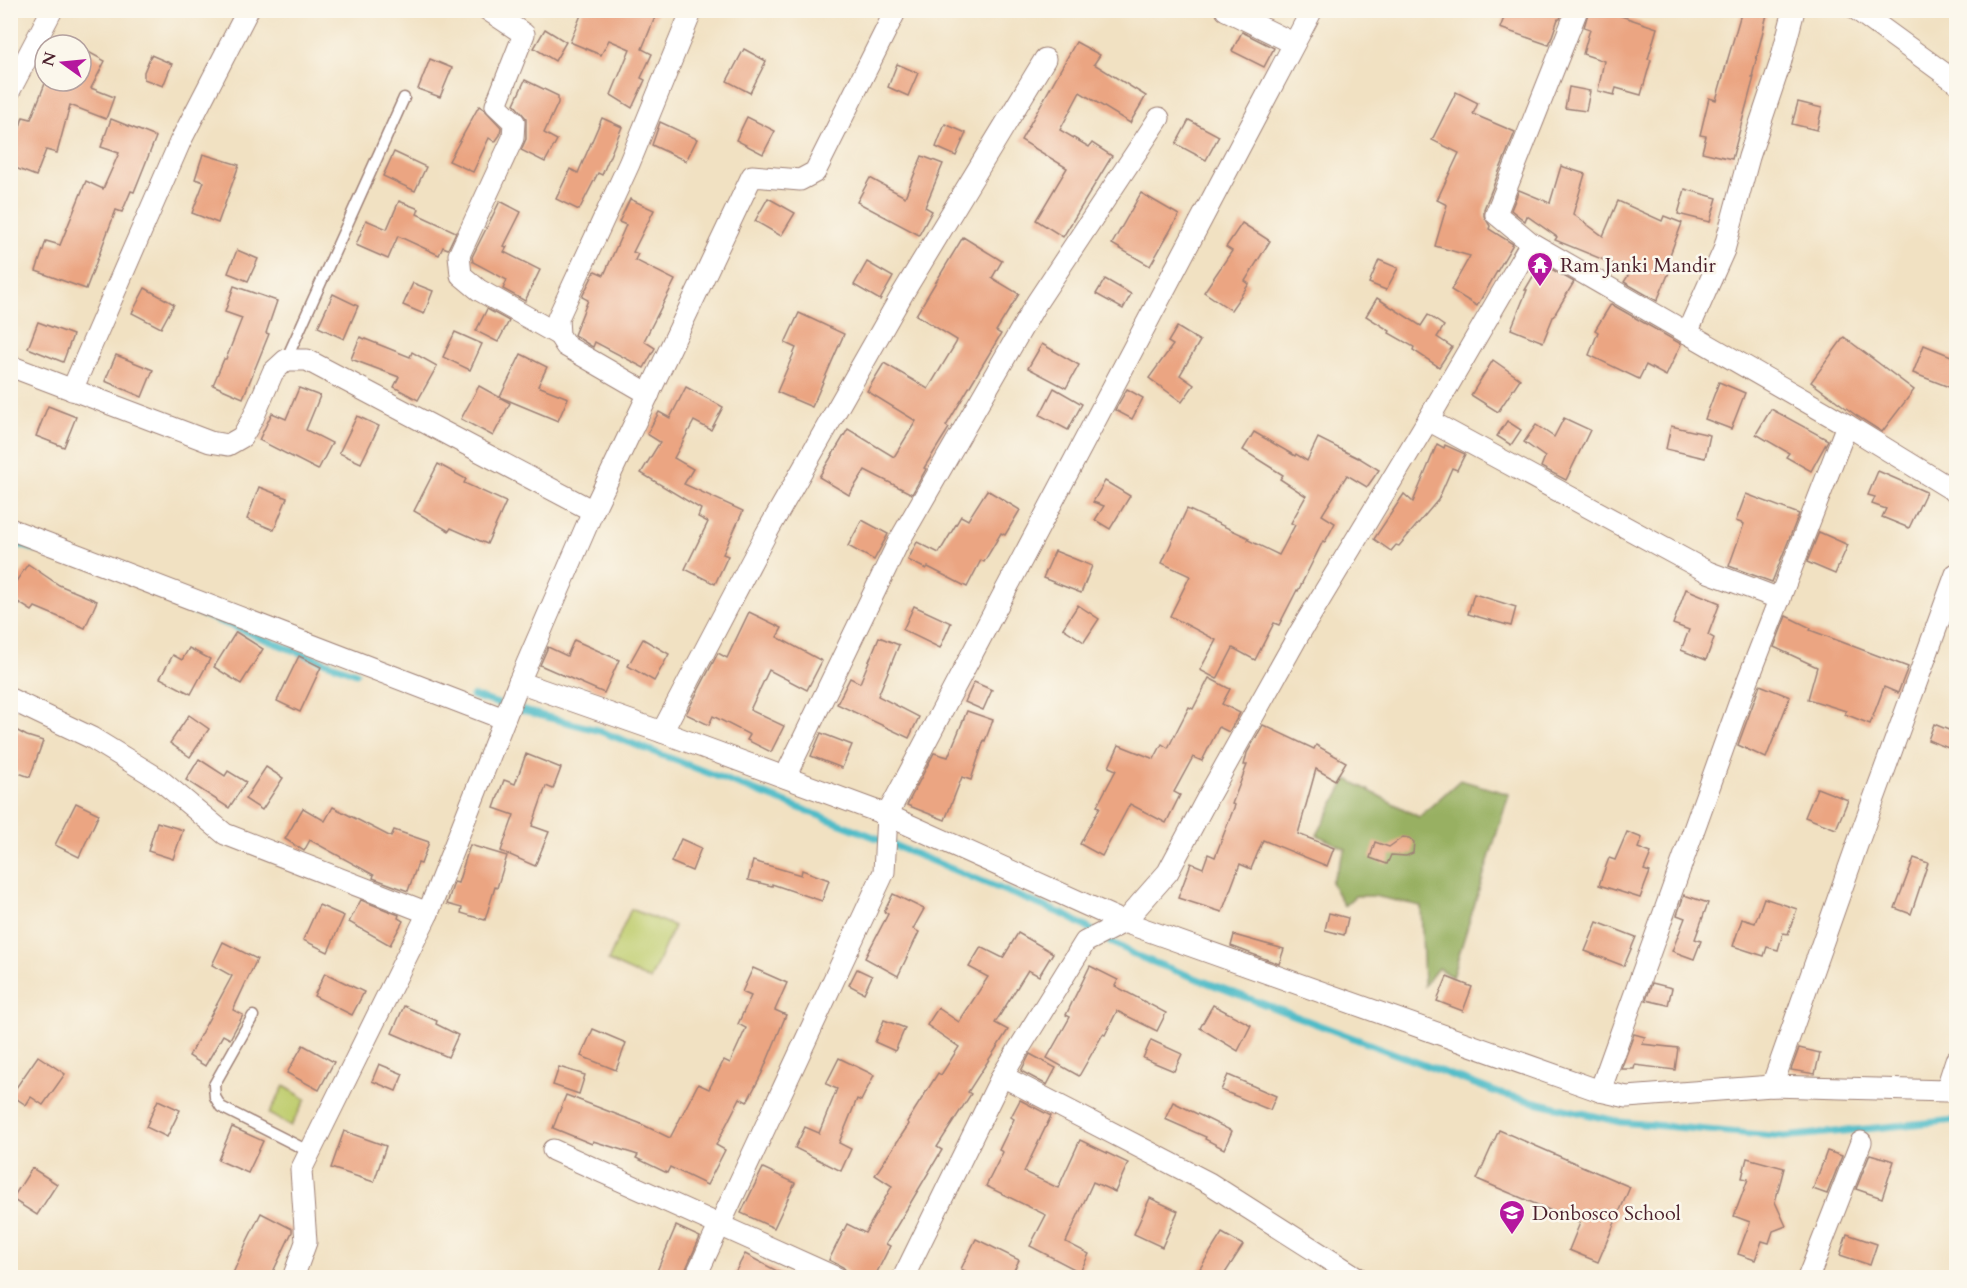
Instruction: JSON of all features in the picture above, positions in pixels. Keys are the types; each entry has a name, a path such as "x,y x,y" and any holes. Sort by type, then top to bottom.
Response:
{"street":[{"path":"10,90 52,10"},
{"path":"72,390 180,142 248,10"},
{"path":"488,10 524,34 496,105 514,122 513,138 459,255 460,275 479,291 559,335 566,346 649,394"},
{"path":"559,335 558,318 629,164 692,10"},
{"path":"293,1278 306,1242 301,1170 428,913 519,682 593,511 752,176 800,180 815,172 896,10"},
{"path":"1226,10 1293,43"},
{"path":"695,1278 884,872 887,815 1312,10"},
{"path":"1576,10 1496,214 1531,243 1846,425 1956,492"},
{"path":"1687,333 1724,250 1794,10"},
{"path":"1857,10 1956,82"},
{"path":"662,732 766,534 903,293 1045,58"},
{"path":"785,777 898,543 1037,302 1159,118"},
{"path":"903,1278 1002,1076 1084,942 1124,922 1168,872 1299,634 1531,243"},
{"path":"10,366 210,442 228,445 242,437 273,372 286,360 307,360 593,511"},
{"path":"1428,420 1708,572 1780,599"},
{"path":"1600,1091 1744,690 1846,425"},
{"path":"10,529 504,719"},
{"path":"1772,1086 1956,574"},
{"path":"519,682 887,815 1124,922 1600,1091 1627,1097 1772,1086 1946,1091 1956,1060"},
{"path":"10,699 92,738 159,779 225,834 428,913"},
{"path":"1002,1076 1209,1183 1358,1278"},
{"path":"1808,1278 1861,1142"},
{"path":"553,1150 837,1278"}],"lane":[{"path":"286,360 404,98"},
{"path":"253,1016 214,1085 214,1097 221,1107 310,1152"}],"green space":[{"path":"1347,779 1419,817 1460,780 1509,794 1452,977 1438,968 1424,986 1421,906 1374,896 1355,896 1344,906 1331,882 1346,849 1317,835"},
{"path":"631,909 674,926 650,980 608,961"},
{"path":"284,1086 306,1099 291,1126 269,1114"}],"building":[{"path":"583,10 658,10 642,49 652,54 641,78 645,80 632,108 611,95 630,49 609,40 601,55 570,42"},
{"path":"1507,10 1563,10 1549,45 1500,28"},
{"path":"1589,10 1603,10 1657,28 1641,95 1616,88 1614,95 1598,91 1604,61 1583,54 1590,29 1584,27"},
{"path":"1742,10 1768,10 1752,77 1754,77 1732,159 1702,152 1706,136 1700,135 1709,98 1716,100"},
{"path":"545,29 566,42 555,61 534,48"},
{"path":"1242,32 1274,48 1264,67 1232,51"},
{"path":"1076,42 1100,55 1094,64 1146,96 1130,123 1080,92 1060,130 1089,147 1092,143 1112,156 1063,237 1036,220 1067,168 1021,140"},
{"path":"744,49 766,61 750,93 727,81"},
{"path":"93,54 105,61 93,84"},
{"path":"151,55 172,64 163,86 144,79 144,72"},
{"path":"430,59 452,68 440,97 418,89"},
{"path":"897,64 918,73 908,96 888,87"},
{"path":"525,80 558,96 558,103 544,133 557,140 545,162 521,150 526,139 526,118 514,104"},
{"path":"1569,87 1590,91 1586,111 1565,108"},
{"path":"93,89 114,97 106,119 70,105 57,153 46,150 36,176 10,166 10,145 14,146 23,117 31,119 41,93 93,93"},
{"path":"1456,92 1478,103 1473,114 1515,132 1484,209 1489,229 1513,244 1477,306 1451,290 1470,256 1435,246 1447,205 1437,200 1459,153 1432,140"},
{"path":"1798,102 1822,108 1817,130 1792,124"},
{"path":"479,106 501,127 500,135 495,142 489,138 473,172 449,161"},
{"path":"747,117 775,131 763,154 736,140"},
{"path":"602,118 622,127 602,175 598,173 579,210 556,199 570,169 578,173"},
{"path":"111,119 156,137 134,192 131,191 122,212 116,210 86,289 36,271 46,241 60,245 86,181 103,189 119,153 101,147"},
{"path":"1189,120 1219,136 1206,160 1176,144"},
{"path":"660,122 697,139 686,161 652,145"},
{"path":"945,124 966,133 956,156 936,147"},
{"path":"394,152 426,167 415,191 383,176"},
{"path":"203,154 239,165 218,223 192,213 204,182 195,179"},
{"path":"922,156 943,164 925,207 932,211 919,235 857,202 870,178 905,197"},
{"path":"1561,166 1585,174 1573,214 1603,236 1618,201 1662,221 1664,216 1682,223 1665,268 1670,270 1657,301 1624,282 1631,271 1555,240 1557,237 1527,216 1525,221 1511,210 1519,190 1550,203"},
{"path":"1685,189 1717,198 1710,222 1678,214"},
{"path":"1141,193 1179,215 1150,266 1112,244"},
{"path":"768,198 795,213 781,236 755,221"},
{"path":"630,199 654,210 633,252 638,254 635,260 675,280 644,341 655,348 644,368 595,342 593,347 574,335 588,300 582,297 595,271 604,275 626,225 619,222"},
{"path":"399,201 419,209 417,214 456,232 448,249 443,247 439,255 398,236 388,259 356,245 366,220 387,229"},
{"path":"500,201 521,212 504,246 507,247 504,252 540,270 525,301 503,289 507,280 473,262 472,257"},
{"path":"1242,223 1270,241 1245,281 1249,284 1231,310 1204,292 1232,251 1226,247"},
{"path":"963,237 1002,261 992,278 1019,294 996,331 1001,334 946,426 949,428 924,468 926,469 912,494 865,470 849,495 819,477 848,429 894,457 916,421 867,391 884,363 928,389 956,343 957,340 916,315"},
{"path":"237,250 258,259 248,281 228,273"},
{"path":"1379,260 1398,268 1386,290 1369,283"},
{"path":"867,262 893,277 880,300 854,285"},
{"path":"1541,263 1574,282 1553,317 1543,342 1511,329 1527,290 1525,290"},
{"path":"1105,279 1131,294 1123,309 1096,294"},
{"path":"413,283 433,291 424,314 403,305"},
{"path":"234,286 277,301 266,333 269,334 243,398 213,385 242,318 225,312"},
{"path":"145,288 174,304 161,328 132,313"},
{"path":"333,294 358,306 344,339 318,327"},
{"path":"1377,298 1421,326 1428,315 1444,326 1437,337 1452,347 1439,367 1413,350 1414,347 1389,333 1390,331 1366,316"},
{"path":"1611,304 1681,344 1666,376 1646,365 1639,379 1589,355 1598,332 1595,330"},
{"path":"487,309 509,321 498,342 476,331"},
{"path":"799,313 844,334 812,407 777,392 796,348 785,343"},
{"path":"38,322 73,335 63,362 28,348"},
{"path":"1177,327 1200,341 1180,375 1194,385 1182,402 1149,378 1173,345 1168,342"},
{"path":"455,332 482,344 470,370 443,357"},
{"path":"360,337 410,357 412,352 437,366 418,400 394,387 399,377 351,359"},
{"path":"1844,337 1914,390 1882,432 1811,382"},
{"path":"1042,344 1079,365 1066,388 1028,368"},
{"path":"1924,345 1956,358 1956,367 1949,387 1913,373"},
{"path":"521,354 547,367 538,386 568,398 558,421 500,397"},
{"path":"116,355 153,370 142,397 105,381"},
{"path":"1493,360 1520,379 1498,412 1471,395"},
{"path":"1719,382 1745,393 1731,429 1705,419"},
{"path":"479,386 510,403 493,436 461,419"},
{"path":"686,387 723,407 711,430 694,421 674,458 693,469 684,484 743,511 723,554 728,556 715,584 685,569 708,522 698,517 701,509 641,473 660,442 647,434 659,412 670,418"},
{"path":"299,388 320,396 306,430 332,443 318,470 259,440 272,413 286,419"},
{"path":"1054,388 1082,404 1068,430 1040,415"},
{"path":"1127,389 1143,398 1132,419 1115,410"},
{"path":"48,406 76,417 64,447 36,436"},
{"path":"1771,409 1828,440 1811,471 1786,457 1789,453 1756,434"},
{"path":"357,416 379,426 361,463 339,453"},
{"path":"1564,418 1590,430 1566,480 1541,467 1545,457 1524,442 1536,425 1554,437"},
{"path":"1507,421 1521,430 1511,445 1497,436"},
{"path":"1671,426 1710,435 1705,458 1666,449"},
{"path":"1254,432 1307,461 1318,438 1379,470 1367,487 1347,475 1322,515 1335,523 1325,542 1323,541 1279,625 1274,623 1255,660 1233,648 1217,679 1200,670 1216,640 1170,616 1190,576 1162,563 1187,509 1279,555 1295,525 1291,523 1306,496 1280,479 1283,475 1243,450"},
{"path":"1437,444 1465,454 1457,470 1452,468 1438,500 1399,546 1396,545 1391,551 1374,539 1404,494 1413,502"},
{"path":"438,464 466,479 464,483 506,502 487,544 451,528 449,531 414,511"},
{"path":"1878,471 1926,492 1909,528 1882,517 1886,509 1872,504 1875,497 1868,495"},
{"path":"1105,481 1130,496 1110,529 1095,520 1104,506 1093,502"},
{"path":"259,487 287,498 274,530 247,519"},
{"path":"987,490 1020,510 1005,535 1001,533 984,562 981,560 967,587 928,567 926,569 908,560 917,542 939,553 961,516 968,520"},
{"path":"1746,494 1799,514 1772,582 1729,566 1744,524 1736,521"},
{"path":"862,520 888,534 874,560 848,546"},
{"path":"1819,532 1848,545 1835,574 1807,562"},
{"path":"1055,551 1092,566 1081,593 1043,578"},
{"path":"28,564 59,585 97,601 85,628 35,607 32,611 10,597 10,590"},
{"path":"1686,589 1720,603 1708,635 1714,638 1706,660 1681,650 1689,630 1673,624"},
{"path":"1474,594 1516,607 1511,626 1468,614"},
{"path":"1078,605 1099,619 1084,642 1063,628"},
{"path":"914,606 951,623 940,648 903,630"},
{"path":"749,612 782,628 777,637 822,661 807,690 769,670 750,710 784,726 771,752 747,740 750,735 713,716 709,725 686,714 718,653 727,658"},
{"path":"1786,616 1811,628 1810,630 1908,667 1898,693 1884,687 1870,724 1845,714 1846,711 1808,699 1817,667 1774,647"},
{"path":"236,632 263,649 241,684 214,667"},
{"path":"879,637 899,645 878,696 919,717 909,738 837,704 850,678 860,683"},
{"path":"643,639 669,654 654,681 628,666"},
{"path":"574,640 619,660 604,693 540,665 548,647 567,656"},
{"path":"189,648 210,659 191,694 160,678 173,655 182,660"},
{"path":"299,656 321,667 300,712 277,701"},
{"path":"1209,678 1230,689 1222,704 1240,713 1229,732 1219,727 1202,761 1193,757 1174,792 1180,795 1166,823 1130,804 1102,856 1080,844 1116,770 1109,767 1119,745 1154,759 1162,744 1168,748 1189,707 1193,709"},
{"path":"974,682 992,690 983,710 965,702"},
{"path":"1760,685 1790,697 1766,758 1738,745"},
{"path":"967,711 993,720 971,780 962,777 945,820 907,805 934,753 948,757"},
{"path":"189,715 209,729 190,757 170,743"},
{"path":"1934,724 1956,733 1956,751 1928,740"},
{"path":"1263,725 1314,749 1316,745 1346,762 1335,780 1316,769 1298,834 1334,848 1327,866 1263,840 1251,869 1240,864 1222,912 1178,898 1191,863 1203,868 1208,854 1215,857 1235,805 1232,804 1247,765 1244,765 1247,753"},
{"path":"10,727 43,741 30,777 10,770"},
{"path":"821,733 852,745 842,768 811,756"},
{"path":"526,754 561,768 553,789 546,786 532,826 549,832 535,866 501,851 514,815 494,808 504,780 515,784"},
{"path":"199,759 225,776 228,771 246,782 229,808 186,780"},
{"path":"266,767 283,778 262,810 245,799"},
{"path":"1817,788 1848,800 1836,829 1805,817"},
{"path":"76,803 99,814 79,857 55,845"},
{"path":"333,807 391,837 394,830 429,842 421,864 418,863 408,891 373,878 374,875 310,840 304,851 285,839 303,808 325,821"},
{"path":"157,822 183,830 173,859 148,851"},
{"path":"1627,832 1642,838 1638,848 1651,853 1644,870 1650,872 1640,898 1599,885 1609,858 1615,860"},
{"path":"1403,837 1414,842 1413,853 1406,856 1391,855 1387,864 1370,858 1375,842 1389,847"},
{"path":"681,839 701,848 692,871 671,862"},
{"path":"470,845 507,856 485,920 461,913 462,908 447,904 454,882 458,883"},
{"path":"1914,858 1928,863 1911,914 1895,908"},
{"path":"753,861 801,875 802,870 829,880 822,901 772,884 772,886 748,880"},
{"path":"893,894 924,909 913,929 919,932 898,976 865,958 888,914 884,912"},
{"path":"1684,895 1708,903 1695,939 1701,941 1694,959 1672,951 1685,918 1677,915"},
{"path":"1764,898 1797,909 1788,934 1783,933 1778,950 1767,947 1764,956 1733,946 1742,919 1755,923"},
{"path":"361,900 399,915 398,918 403,921 390,945 349,922"},
{"path":"319,905 344,916 328,952 303,940"},
{"path":"1329,913 1348,918 1344,935 1325,930"},
{"path":"1597,922 1636,937 1624,966 1585,951"},
{"path":"1018,933 1053,953 1039,976 1028,970 995,1023 1008,1030 968,1092 971,1094 937,1147 942,1150 886,1244 890,1246 874,1278 855,1278 843,1267 829,1260 847,1224 865,1233 892,1186 875,1175 909,1124 907,1122 938,1073 941,1075 959,1047 927,1025 938,1008 959,1022 988,977 969,967 981,947 1003,958"},
{"path":"1234,935 1284,949 1279,964 1231,946"},
{"path":"223,942 257,959 233,1010 243,1015 230,1039 223,1035 205,1066 189,1056 232,976 212,965"},
{"path":"1090,966 1118,980 1115,986 1166,1013 1157,1031 1117,1011 1079,1076 1047,1058 1070,1017 1066,1015"},
{"path":"753,968 787,983 775,1010 786,1015 762,1073 747,1102 740,1098 716,1145 725,1150 707,1185 670,1167 667,1173 636,1158 638,1155 593,1141 592,1144 553,1128 566,1095 639,1123 670,1138 698,1084 709,1089 724,1060 730,1063 746,1028 738,1024 751,996 742,992"},
{"path":"857,969 872,976 864,993 849,985"},
{"path":"325,973 364,992 352,1015 314,996"},
{"path":"1447,977 1472,987 1463,1011 1437,1001"},
{"path":"1652,983 1672,988 1668,1005 1646,1000"},
{"path":"1213,1005 1251,1025 1238,1051 1200,1028"},
{"path":"404,1006 437,1021 436,1024 458,1035 448,1057 392,1033"},
{"path":"884,1020 905,1028 895,1051 875,1042"},
{"path":"593,1029 626,1043 616,1070 581,1056"},
{"path":"1634,1034 1645,1037 1642,1044 1678,1048 1675,1070 1635,1065 1634,1069 1621,1069"},
{"path":"1151,1040 1182,1054 1174,1071 1143,1058"},
{"path":"303,1045 334,1062 319,1090 287,1073"},
{"path":"1799,1048 1820,1053 1815,1074 1791,1070"},
{"path":"1030,1054 1056,1068 1047,1085 1021,1071"},
{"path":"38,1056 65,1074 43,1105 31,1097 26,1105 11,1095"},
{"path":"839,1058 874,1075 861,1101 857,1099 839,1143 851,1149 841,1171 795,1148 805,1127 819,1133 837,1089 826,1084"},
{"path":"379,1064 403,1074 396,1091 372,1081"},
{"path":"559,1067 585,1075 579,1094 553,1085"},
{"path":"1228,1075 1276,1096 1270,1110 1221,1090"},
{"path":"158,1100 180,1110 167,1137 146,1127"},
{"path":"1020,1100 1051,1116 1024,1172 1058,1188 1080,1140 1128,1163 1115,1192 1093,1182 1066,1242 1089,1254 1080,1272 1030,1246 1046,1215 986,1186 1003,1152 999,1150 1014,1119 1011,1117"},
{"path":"1173,1102 1232,1131 1224,1149 1205,1139 1206,1137 1165,1119"},
{"path":"232,1127 263,1141 248,1173 218,1160"},
{"path":"1499,1130 1630,1187 1598,1262 1569,1250 1580,1223 1477,1179"},
{"path":"344,1131 386,1146 374,1182 331,1168"},
{"path":"1827,1151 1842,1156 1827,1194 1813,1189"},
{"path":"1870,1154 1894,1161 1882,1198 1856,1189"},
{"path":"1747,1158 1784,1168 1775,1202 1786,1226 1773,1231 1769,1243 1762,1241 1755,1260 1738,1254 1750,1222 1734,1216 1748,1179 1742,1178"},
{"path":"32,1168 57,1184 37,1215 12,1199"},
{"path":"763,1168 795,1183 774,1228 741,1213"},
{"path":"1150,1198 1178,1211 1162,1247 1134,1234"},
{"path":"261,1213 292,1229 292,1232 270,1278 231,1278 247,1241"},
{"path":"676,1226 700,1237 682,1278 654,1278"},
{"path":"1222,1233 1243,1245 1222,1278 1210,1278 1199,1270"},
{"path":"1847,1234 1877,1244 1870,1265 1840,1255"},
{"path":"976,1239 1019,1260 1010,1278 979,1278 961,1269"},
{"path":"745,1254 790,1278 732,1278"}],"waterway":[{"path":"10,542 34,549"},
{"path":"173,603 356,673"},
{"path":"473,696 502,705"},
{"path":"516,709 597,730 882,840"},
{"path":"893,845 1067,916 1093,931"},
{"path":"1106,939 1137,956 1501,1094 1620,1122 1784,1137 1956,1120"}],"place":[{"name":"Ram Janki Mandir","path":"1540,288"},
{"name":"Donbosco School","path":"1512,1236"}]}
